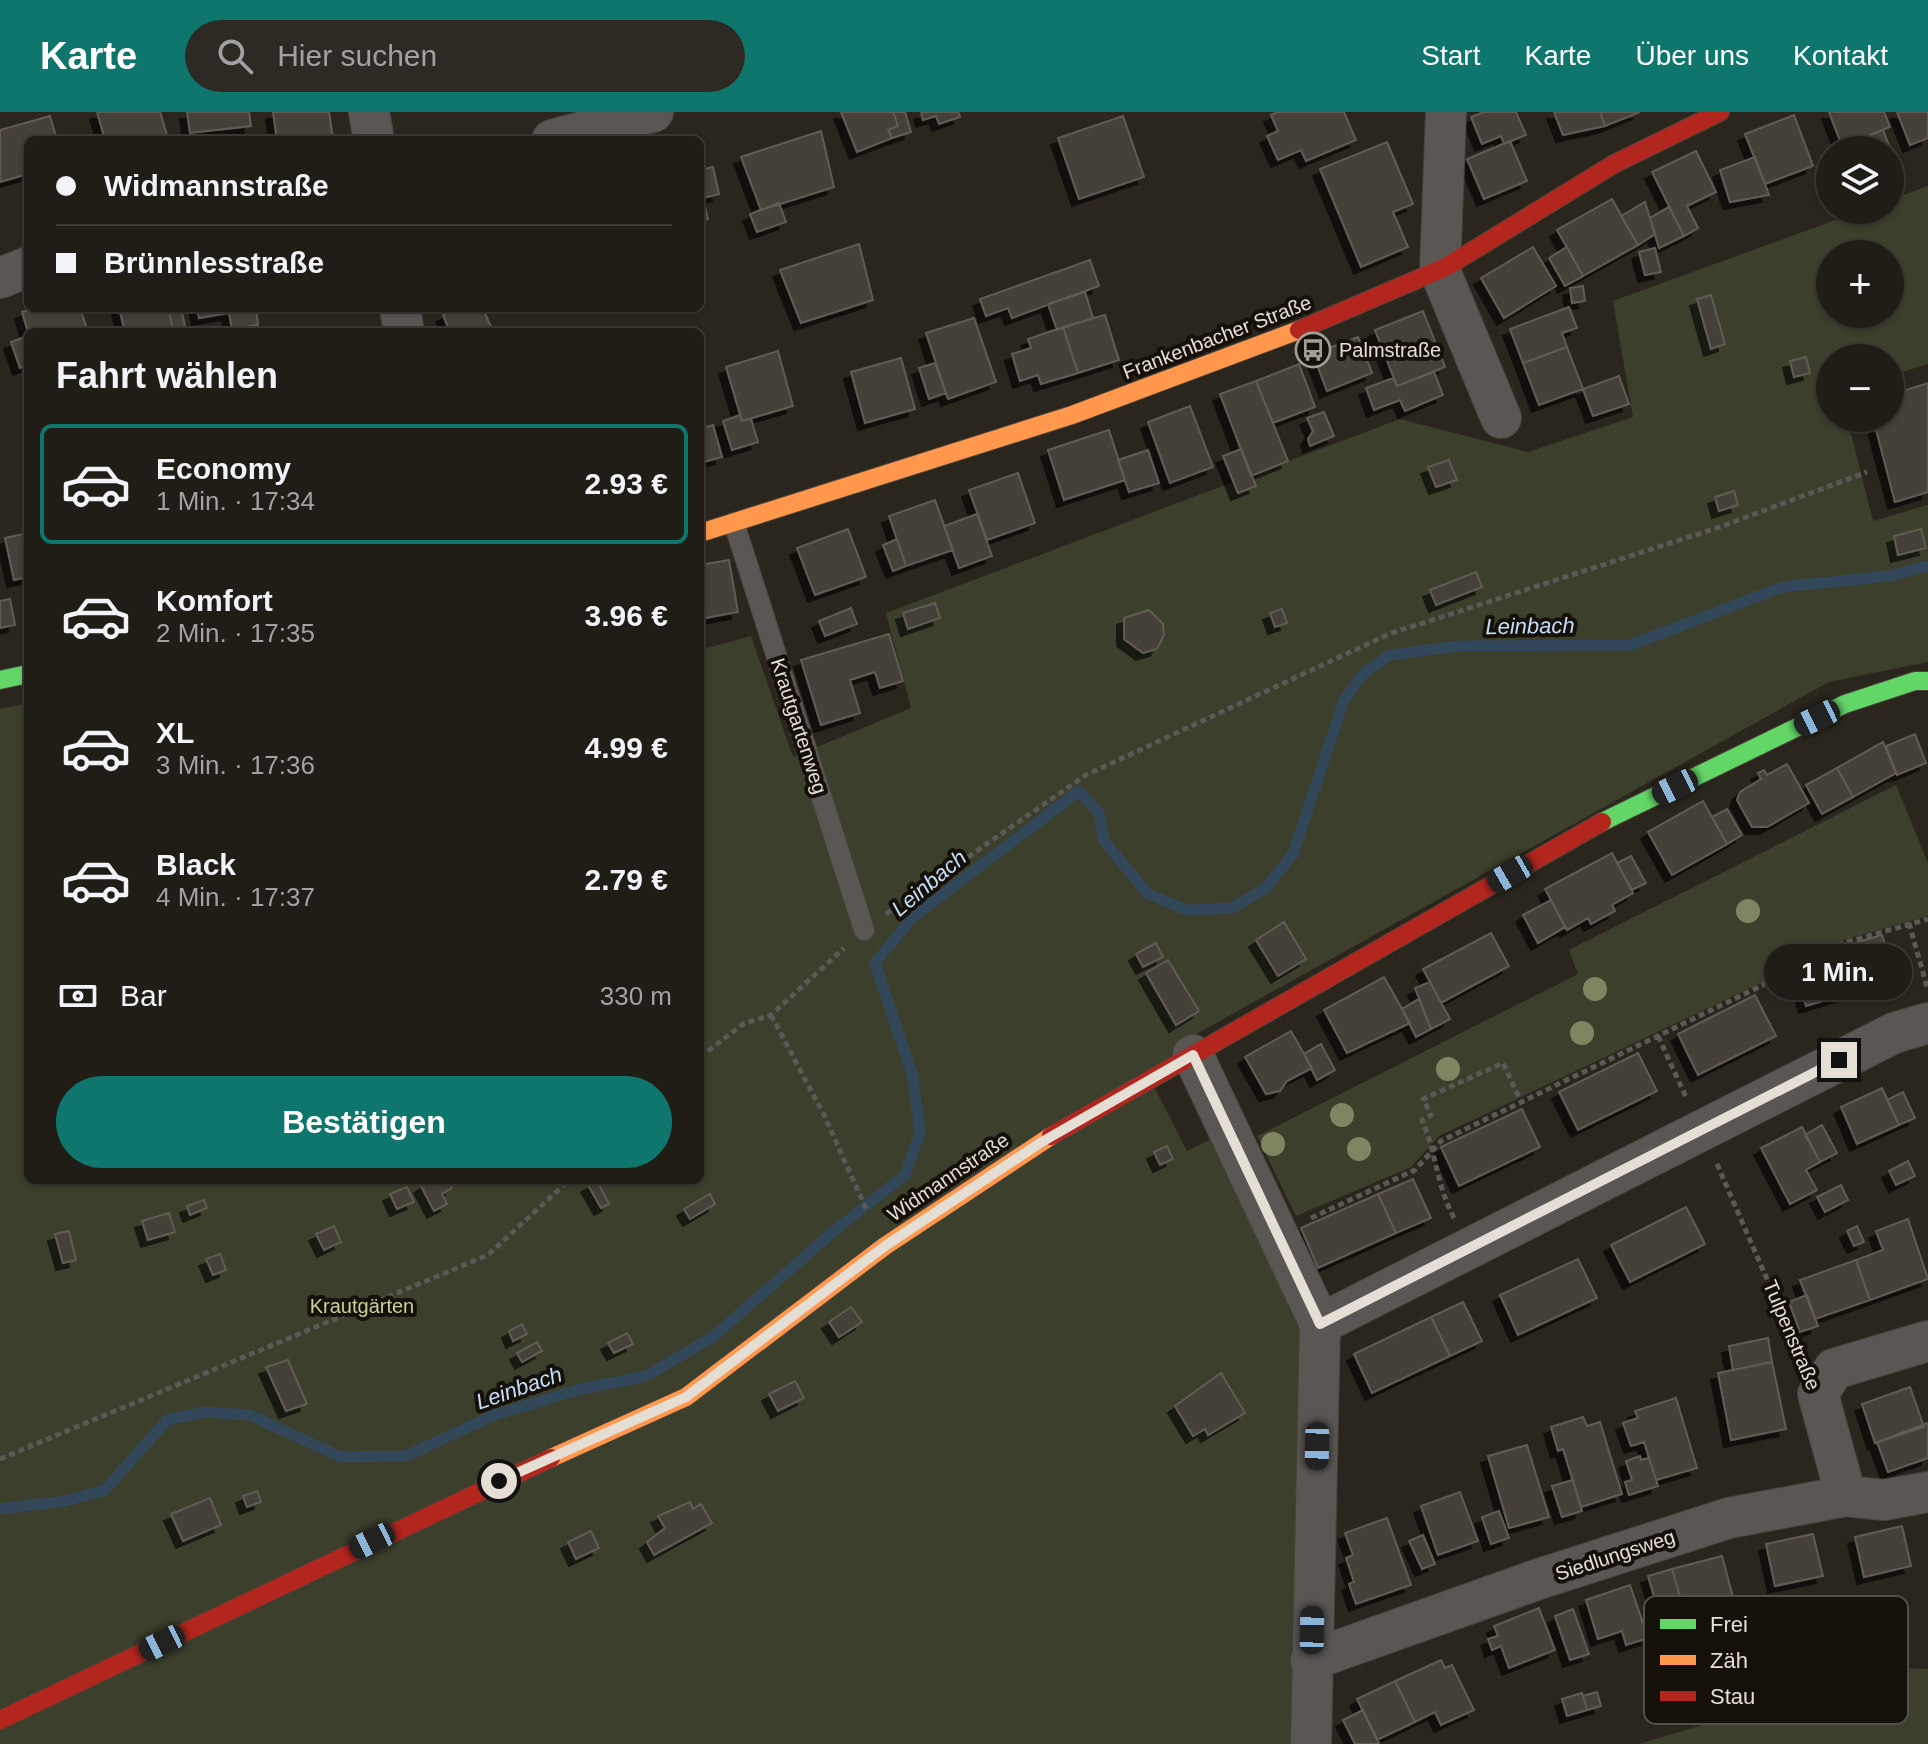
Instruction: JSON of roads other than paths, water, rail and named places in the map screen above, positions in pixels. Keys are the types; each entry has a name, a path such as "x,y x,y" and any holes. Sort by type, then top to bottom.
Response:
{"street":[{"path":"369,112 373,136"},
{"path":"566,136 653,112"},
{"path":"1446,112 1440,271 1501,418"},
{"name":"Frankenbacher Straße","path":"704,532 1143,391 1440,271 1608,167 1689,124 1720,112"},
{"path":"0,278 24,269"},
{"path":"0,680 24,675"},
{"name":"Widmannstraße","path":"0,1720 445,1505 686,1397 898,1238 1040,1143 1589,829 1845,704 1915,681 1928,681"},
{"path":"1320,1324 1894,1033 1928,1023"},
{"path":"1193,1055 1320,1324 1311,1744"},
{"name":"Tulpenstraße","path":"1846,1496 1818,1394 1834,1369 1928,1341"},
{"name":"Siedlungsweg","path":"1311,1660 1539,1579 1729,1518 1846,1496 1884,1500 1928,1492"}],"lane":[{"name":"Krautgartenweg","path":"734,523 864,930"}],"waterway":[{"name":"Leinbach","path":"0,1509 65,1501 105,1490 167,1420 205,1412 250,1415 341,1457 406,1456 492,1416 577,1390 646,1376 713,1337 835,1230 905,1175 920,1132 913,1077 875,963 913,917 1079,791 1099,813 1104,841 1148,894 1187,910 1232,908 1266,888 1293,854 1344,700 1363,674 1390,655 1458,646 1631,645 1782,587 1889,576 1928,566"}],"place":[{"name":"Palmstraße","path":"1313,350"}],"park label":[{"name":"Krautgärten","path":"362,1306"}]}
